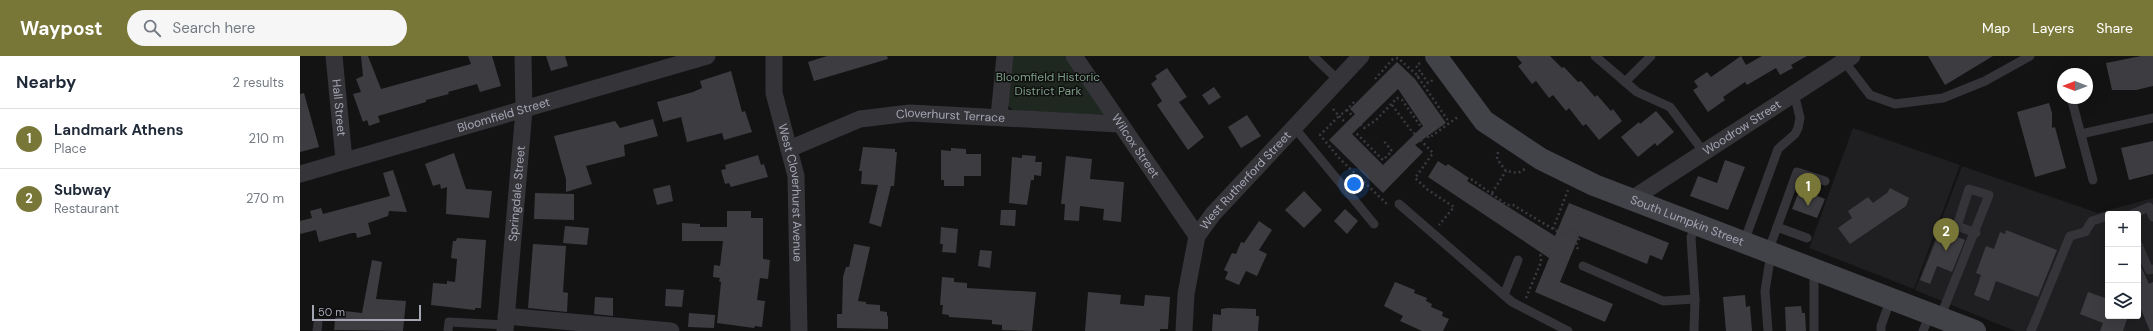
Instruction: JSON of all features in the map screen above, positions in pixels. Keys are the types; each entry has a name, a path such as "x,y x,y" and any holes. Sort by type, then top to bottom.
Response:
{"main road":[{"name":"South Lumpkin Street","path":"1436,56 1484,121 1541,159 1594,185 1891,298 1931,321 1975,331"}],"street":[{"name":"Hall Street","path":"334,56 344,160"},
{"name":"Springdale Street","path":"506,324 524,110 523,56"},
{"name":"Bloomfield Street","path":"300,174 707,56"},
{"name":"West Cloverhurst Avenue","path":"774,56 774,93 796,176 799,331"},
{"path":"999,116 1005,56"},
{"name":"Wilcox Street","path":"1074,56 1119,124 1197,236"},
{"name":"West Rutherford Street","path":"1184,331 1186,294 1197,236 1213,214 1362,56"},
{"name":"Woodrow Street","path":"1632,199 1703,151 1848,58"},
{"name":"Cloverhurst Terrace","path":"789,149 860,119 910,112 1119,124"},
{"path":"506,324 671,331"}],"lane":[{"path":"1313,56 1338,80"},
{"path":"1595,56 1637,92 1670,107 1703,151"},
{"path":"1625,82 1651,56"},
{"path":"1848,58 1870,95 1894,104 1943,98 1985,81 2030,56"},
{"path":"1744,242 1778,149 1795,134 1798,128 1800,118 1794,93"},
{"path":"2073,104 2093,180"},
{"path":"2081,134 2153,118"},
{"path":"1294,127 1374,224"},
{"path":"1768,331 1765,291 1770,252 1777,227 1797,172 1825,181"},
{"path":"1931,321 1976,233 1989,195 1969,189 1957,226 1976,233"},
{"path":"1394,206 1432,233 1504,295 1522,307 1568,331"},
{"path":"2140,211 2151,207 2153,217"},
{"path":"2031,331 2070,236 2084,232 2092,221 2105,217"},
{"path":"1694,331 1695,299 1690,237 1698,224"},
{"path":"1777,227 1807,238"},
{"path":"2139,247 2149,270 2153,269"},
{"path":"1504,295 1518,260"},
{"path":"1583,266 1663,301 1695,299"},
{"path":"1814,268 1814,331"},
{"path":"1882,331 1881,326 1891,298"},
{"path":"448,331 449,322 506,324"}],"path":[{"path":"1389,56 1393,59 1398,58 1417,77 1449,122"},
{"path":"1375,79 1393,59"},
{"path":"1417,67 1427,82"},
{"path":"1417,77 1422,74"},
{"path":"1347,110 1364,128 1392,105 1397,98 1402,100 1430,138 1454,119"},
{"path":"1354,102 1320,135 1340,159 1394,206"},
{"path":"1392,105 1410,129 1433,153 1415,178 1428,190 1454,207 1432,233"},
{"path":"1333,109 1383,160 1392,151 1383,140"},
{"path":"1497,154 1500,164 1506,171 1518,173 1524,170"},
{"path":"1492,193 1506,171"},
{"path":"1471,179 1507,205 1513,205 1553,229 1578,241"},
{"path":"1553,229 1568,193"},
{"path":"1578,249 1578,241 1580,237 1560,229 1561,226 1582,234"},
{"path":"1522,307 1541,262 1541,256 1539,253"}],"shaded area":[{"path":"1853,128 1960,165 1914,289 1809,248"},
{"path":"1962,166 2098,213 2105,211 2105,319 2141,319 2141,211 2105,211 2153,198 2153,331 2015,331 1915,290"}],"green space":[{"name":"Bloomfield Historic District Park","path":"1012,56 1065,56 1105,115 1013,110 1007,105"}],"building":[{"path":"361,56 368,56 381,89 471,64 468,56 492,56 501,86 480,92 477,84 448,92 449,94 426,100 426,102 378,116 380,122 369,126 367,120 363,122 353,94 361,92 356,79 363,76"},
{"path":"546,56 565,56 568,66 551,71"},
{"path":"827,56 887,56 888,59 814,81 808,62"},
{"path":"1516,56 1550,56 1562,68 1564,67 1578,82 1581,81 1595,97 1597,95 1611,111 1613,109 1622,121 1599,140 1586,124 1583,126 1569,108 1566,111 1553,95 1549,98 1536,81 1532,84 1518,66 1522,63"},
{"path":"1741,56 1746,65 1762,56 1807,56 1791,65 1793,68 1780,75 1776,68 1747,85 1745,82 1723,97 1725,100 1708,112 1693,90 1698,87 1694,81 1707,72 1711,77"},
{"path":"1928,56 1993,56 1945,85"},
{"path":"2141,56 2153,56 2153,86 2136,90 2112,90 2106,63"},
{"path":"1397,62 1415,79 1446,123 1415,145 1423,152 1383,193 1329,140 1355,114 1350,109","holes":["1398,89 1423,126 1383,165 1352,134"]},
{"path":"1167,68 1187,97 1179,102 1204,137 1188,150 1157,105 1162,101 1151,84 1157,79 1155,76"},
{"path":"731,71 742,112 745,111 752,132 724,140 722,133 687,142 681,117 663,122 657,102 693,92 702,88 700,81"},
{"path":"1214,87 1221,97 1209,105 1202,95"},
{"path":"304,93 319,147 300,152 300,94"},
{"path":"2049,103 2052,113 2052,128 2055,127 2066,168 2035,177 2017,112"},
{"path":"1656,111 1674,132 1657,146 1655,143 1638,157 1621,137 1639,122 1640,124"},
{"path":"1247,115 1261,136 1241,148 1228,127"},
{"path":"653,119 658,136 624,145 625,156 586,166 592,184 566,192 566,179 554,136 615,121 620,128"},
{"path":"2153,141 2153,174 2129,180 2121,148"},
{"path":"863,147 895,149 895,152 897,152 894,186 891,186 881,227 869,223 878,185 861,184 862,171 859,171"},
{"path":"951,148 966,149 966,154 981,154 981,176 964,176 964,186 944,186 944,180 941,180 941,150 951,151"},
{"path":"454,153 466,189 492,191 489,218 446,214 447,187 441,189 440,184 433,186 425,164"},
{"path":"758,155 761,165 764,164 768,177 731,187 729,183 725,184 721,170 726,169 725,165"},
{"path":"1022,155 1036,156 1035,162 1042,162 1041,176 1034,175 1034,180 1031,180 1027,205 1009,203 1012,157 1022,158"},
{"path":"1066,156 1092,159 1090,179 1124,182 1121,222 1103,220 1104,209 1080,206 1079,221 1064,220 1065,204 1061,204"},
{"path":"1725,160 1745,167 1728,210 1690,196 1698,176 1717,183"},
{"path":"1438,161 1446,166 1448,164 1469,178 1467,181 1555,236 1569,203 1669,243 1662,260 1650,255 1647,264 1579,236 1560,282 1613,304 1605,322 1535,292 1549,258 1428,177"},
{"path":"393,170 407,212 389,211 388,216 368,223 371,234 357,238 356,233 352,233 319,242 316,230 300,234 300,221 312,218 310,211 321,208 323,214 390,196 383,173"},
{"path":"670,185 673,201 657,205 653,189"},
{"path":"1890,188 1909,198 1906,206 1850,244 1838,228 1852,218 1848,211 1868,197 1873,203 1887,193"},
{"path":"1800,189 1825,199 1817,218 1792,209"},
{"path":"1304,191 1322,210 1304,228 1285,210"},
{"path":"535,193 574,194 574,220 534,219"},
{"path":"1345,209 1358,221 1347,234 1334,221"},
{"path":"1001,210 1016,210 1015,226 1000,225"},
{"path":"727,211 751,211 751,218 763,218 763,259 770,260 768,279 760,278 757,300 765,301 762,327 755,326 754,328 717,323 721,282 719,281 720,278 713,277 714,265 720,266 723,241 682,241 682,223 700,224 700,227 727,227"},
{"path":"1259,221 1272,230 1259,250 1267,254 1257,276 1246,271 1239,285 1225,279 1228,272 1224,270 1232,253 1236,254 1241,242 1244,243"},
{"path":"565,226 589,228 587,245 563,243"},
{"path":"941,227 958,229 956,253 942,252 943,244 940,244"},
{"path":"1940,230 1965,240 1952,272 1937,266 1930,284 1920,280"},
{"path":"2006,230 2057,250 2038,297 1996,281 1989,301 1974,295 1981,275 1976,273 1986,246 1994,249 2000,232 2005,234"},
{"path":"457,238 486,240 481,308 475,308 475,310 431,305 433,283 447,284 447,281 455,282 457,259 451,258 453,241 456,241"},
{"path":"533,244 566,246 563,292 568,293 567,312 528,308"},
{"path":"854,244 870,247 858,301 866,302 866,304 880,305 880,311 887,312 888,329 837,328 837,314 842,314 843,277 846,267 849,267"},
{"path":"980,250 992,251 990,268 978,266"},
{"path":"372,260 382,262 376,299 406,301 403,331 334,330 336,310 362,313"},
{"path":"2141,267 2149,284 2153,282 2153,331 2150,331 2141,309"},
{"path":"942,277 954,278 954,282 967,283 967,288 1036,292 1032,331 1002,330 1002,325 992,324 992,320 949,317 949,315 942,314 943,305 940,305"},
{"path":"1395,282 1415,290 1414,293 1427,298 1426,301 1432,304 1431,307 1443,312 1442,316 1449,319 1443,331 1422,331 1400,321 1403,316 1384,306"},
{"path":"666,289 684,290 682,307 665,306"},
{"path":"1088,292 1121,295 1120,304 1144,306 1145,295 1170,297 1168,329 1160,329 1160,331 1085,331"},
{"path":"2088,292 2105,298 2105,319 2127,319 2123,331 2100,331 2103,323 2080,314"},
{"path":"1745,295 1746,307 1750,306 1752,331 1726,331 1723,297"},
{"path":"595,297 613,298 613,316 594,314"},
{"path":"1801,306 1802,313 1805,313 1806,331 1786,331 1785,307"},
{"path":"1221,309 1256,309 1256,316 1259,316 1258,331 1212,331 1213,314 1221,315"},
{"path":"689,313 715,315 714,328 688,327"}],"place":[{"name":"Landmark Athens","path":"1808,206"},
{"name":"Subway","path":"1946,251"}]}
